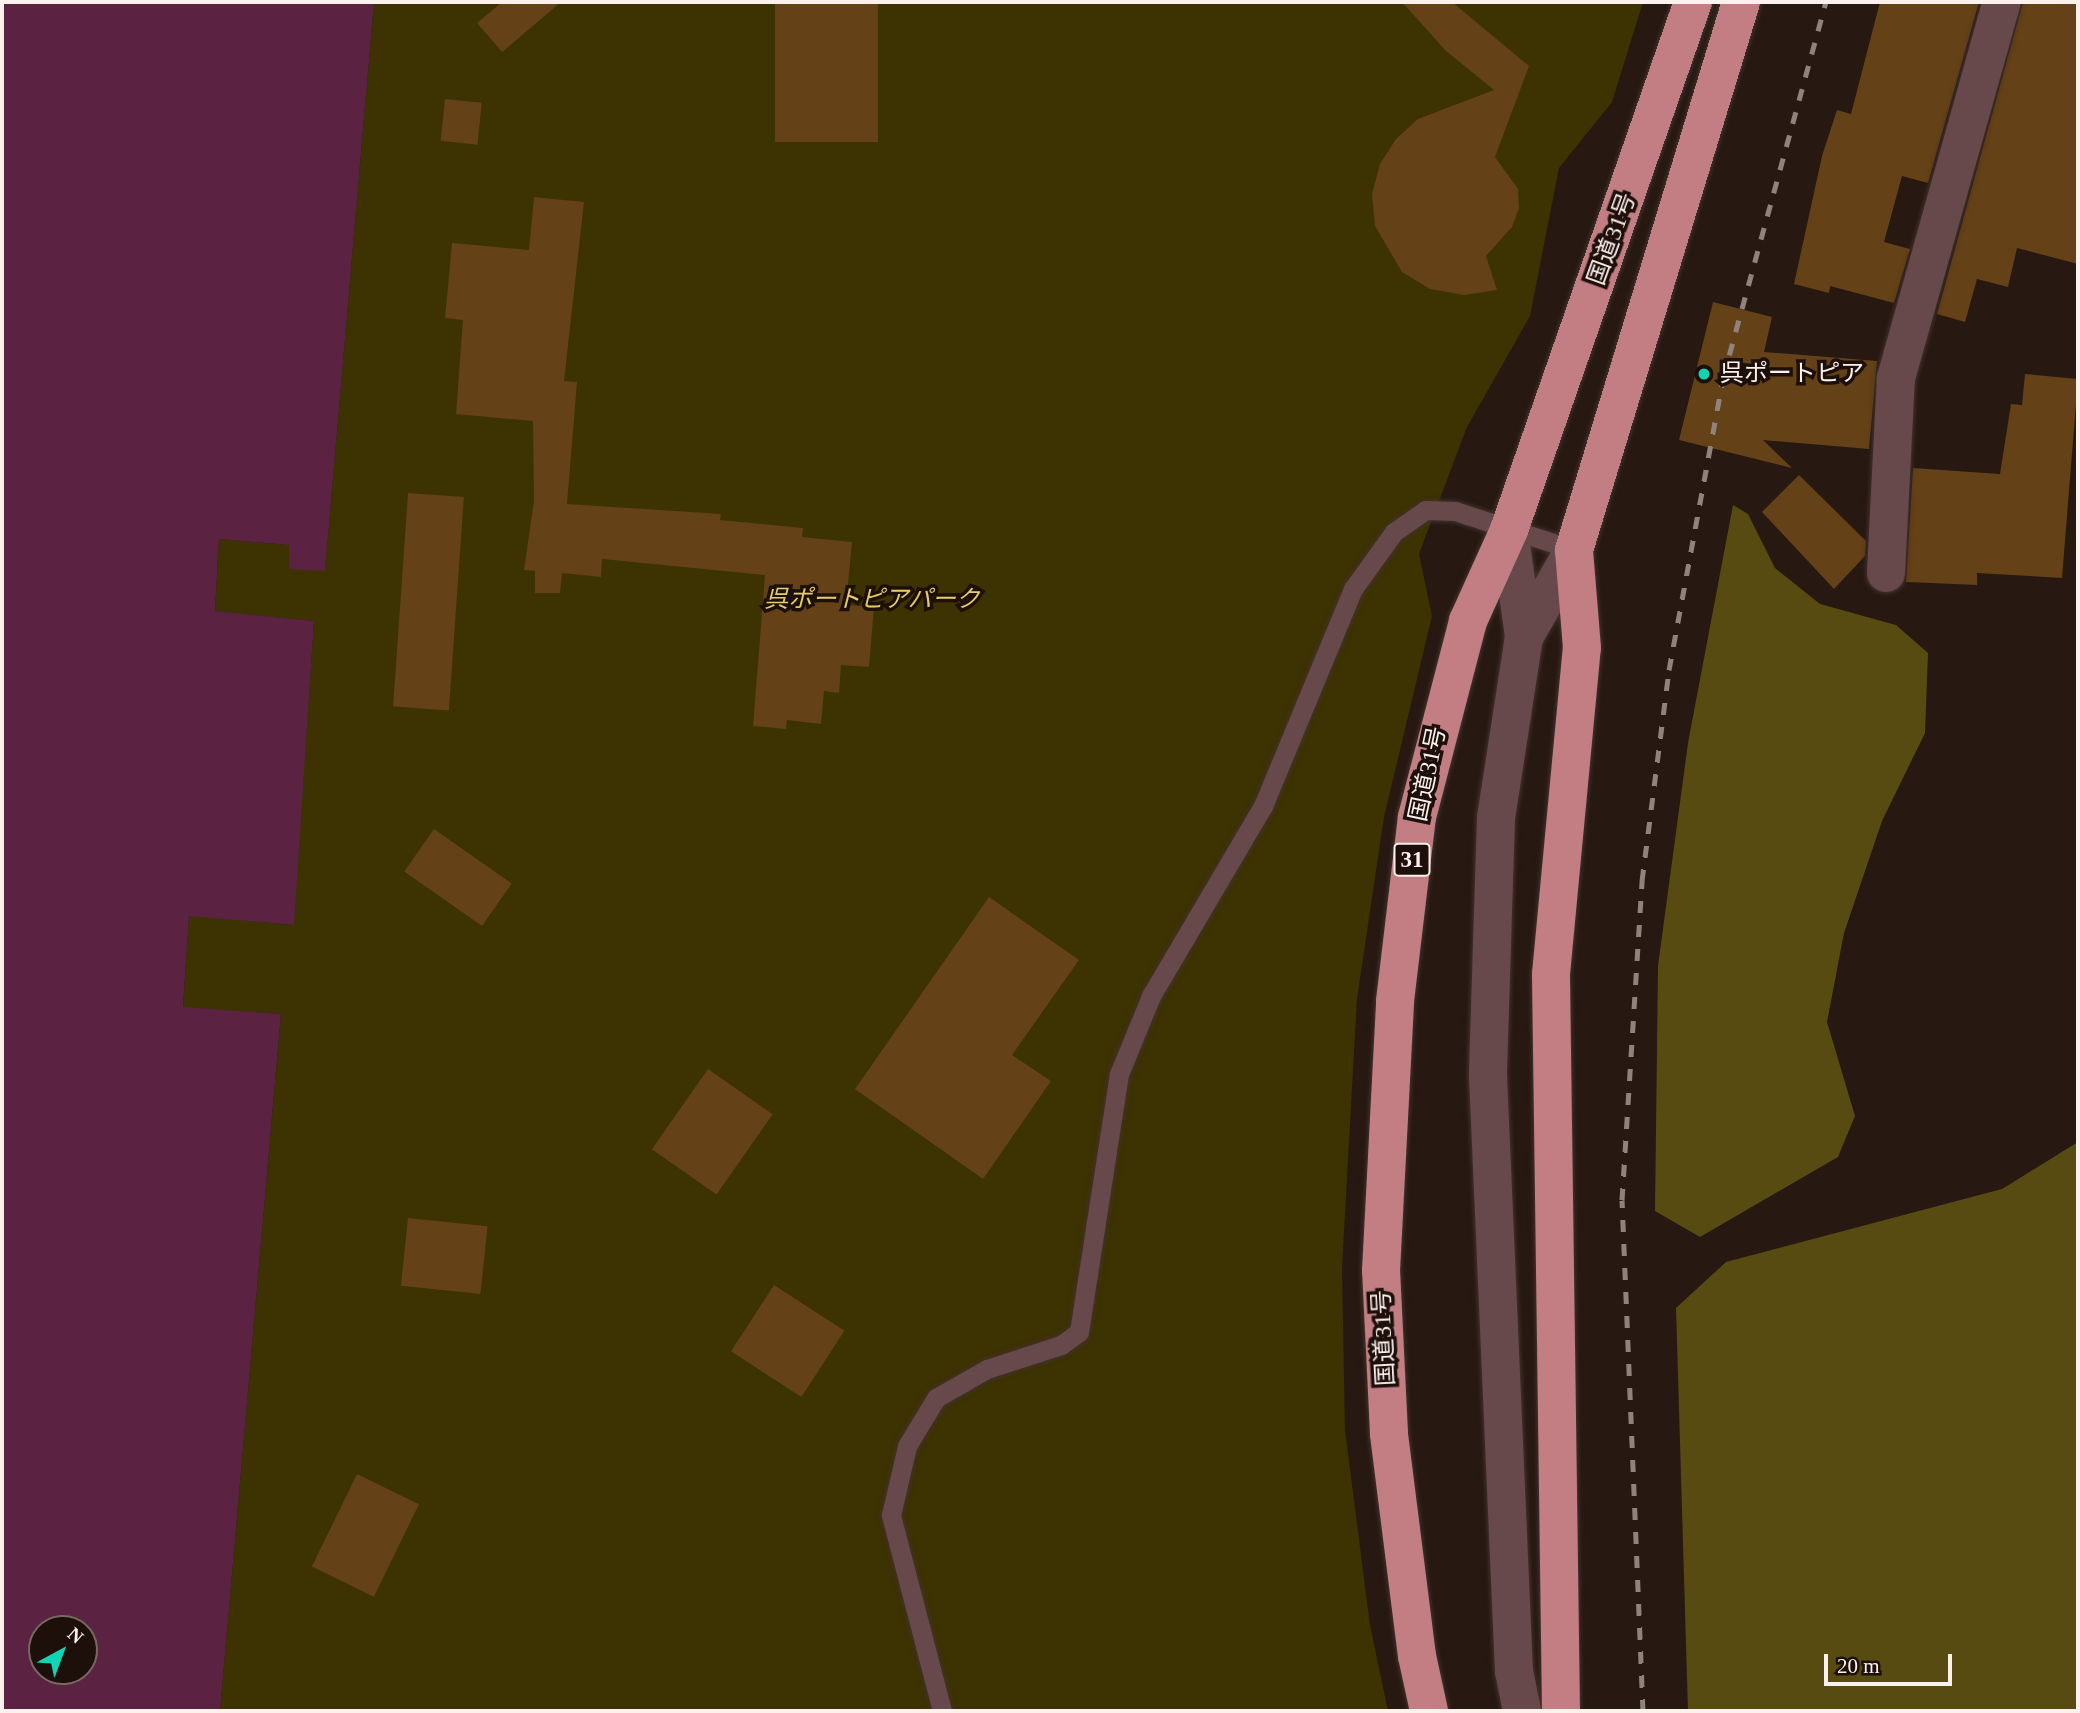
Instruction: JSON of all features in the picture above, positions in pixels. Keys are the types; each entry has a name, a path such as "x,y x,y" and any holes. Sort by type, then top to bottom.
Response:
{"highway":[{"name":"国道31号","path":"1429,1711 1417,1657 1389,1433 1381,1271 1395,1001 1417,817 1445,697 1468,621 1509,530 1693,2"},
{"name":"国道31号","path":"1561,1711 1551,974 1582,648 1574,550 1741,2"}],"street":[{"path":"1886,573 1896,378 2002,2"},
{"path":"1509,530 1524,636 1496,817 1488,1076 1514,1671 1522,1711"},
{"path":"1524,636 1574,550"}],"lane":[{"path":"942,1711 891,1516 907,1446 936,1398 987,1369 1061,1345 1079,1332 1119,1074 1151,996 1263,806 1353,589 1394,532 1426,510 1455,511 1574,550"}],"green space":[{"name":"呉ポートピアパーク","path":"374,2 1643,2 1612,102 1559,168 1530,316 1467,427 1419,554 1432,616 1384,817 1357,999 1342,1267 1345,1430 1370,1625 1388,1711 220,1711 281,1014 183,1008 189,915 293,925 314,621 215,612 219,539 289,545 325,570"}],"shaded area":[{"path":"2,2 374,2 325,571 289,569 289,545 219,539 215,611 314,621 294,925 189,916 183,1007 281,1014 220,1711 2,1711"},
{"path":"1733,505 1748,514 1775,568 1820,604 1896,625 1928,653 1925,733 1882,821 1844,933 1827,1022 1855,1116 1838,1157 1700,1237 1655,1211 1658,966 1688,743"},
{"path":"2078,1142 2078,1711 1688,1711 1676,1308 1726,1262 2002,1189"}],"building":[{"path":"502,2 561,2 502,52 477,23"},
{"path":"775,2 878,2 878,142 775,142"},
{"path":"1402,2 1452,2 1529,66 1495,157 1518,189 1519,208 1512,227 1486,256 1497,290 1464,295 1430,289 1402,272 1375,226 1372,194 1380,164 1396,139 1418,119 1494,90 1446,51"},
{"path":"1880,2 1979,2 1928,183 1902,176 1884,242 1910,249 1894,303 1830,286 1829,293 1794,284 1822,156 1837,110 1851,114"},
{"path":"2023,2 2078,2 2078,264 2017,248 2008,287 1977,279 1965,322 1937,314"},
{"path":"445,99 482,103 477,145 441,141"},
{"path":"534,197 584,202 564,381 577,382 567,504 721,514 720,520 803,528 802,537 852,542 846,605 874,607 869,667 841,665 839,693 824,691 821,724 787,720 786,729 753,726 765,575 602,559 601,577 562,573 560,593 535,593 535,571 524,570 534,501 533,421 456,414 463,320 445,318 452,243 529,250"},
{"path":"1713,302 1772,317 1764,352 1877,361 1869,449 1763,440 1792,468 1679,440"},
{"path":"2025,374 2078,379 2062,578 1977,573 1977,585 1906,582 1913,468 2000,474 2011,404 2022,405"},
{"path":"1799,475 1866,541 1865,556 1834,589 1762,512"},
{"path":"408,493 464,497 449,710 393,706"},
{"path":"434,829 512,883 482,926 404,872"},
{"path":"989,897 1079,960 1012,1055 1051,1081 983,1179 855,1089"},
{"path":"708,1069 773,1114 717,1195 652,1149"},
{"path":"408,1218 488,1226 480,1294 401,1286"},
{"path":"774,1285 844,1331 801,1397 731,1351"},
{"path":"357,1474 419,1504 374,1597 312,1567"}],"railway":[{"path":"1643,1711 1622,1200 1642,881 1669,670 1723,378 1826,2"}],"place":[{"name":"呉ポートピア","path":"1704,374"}]}
